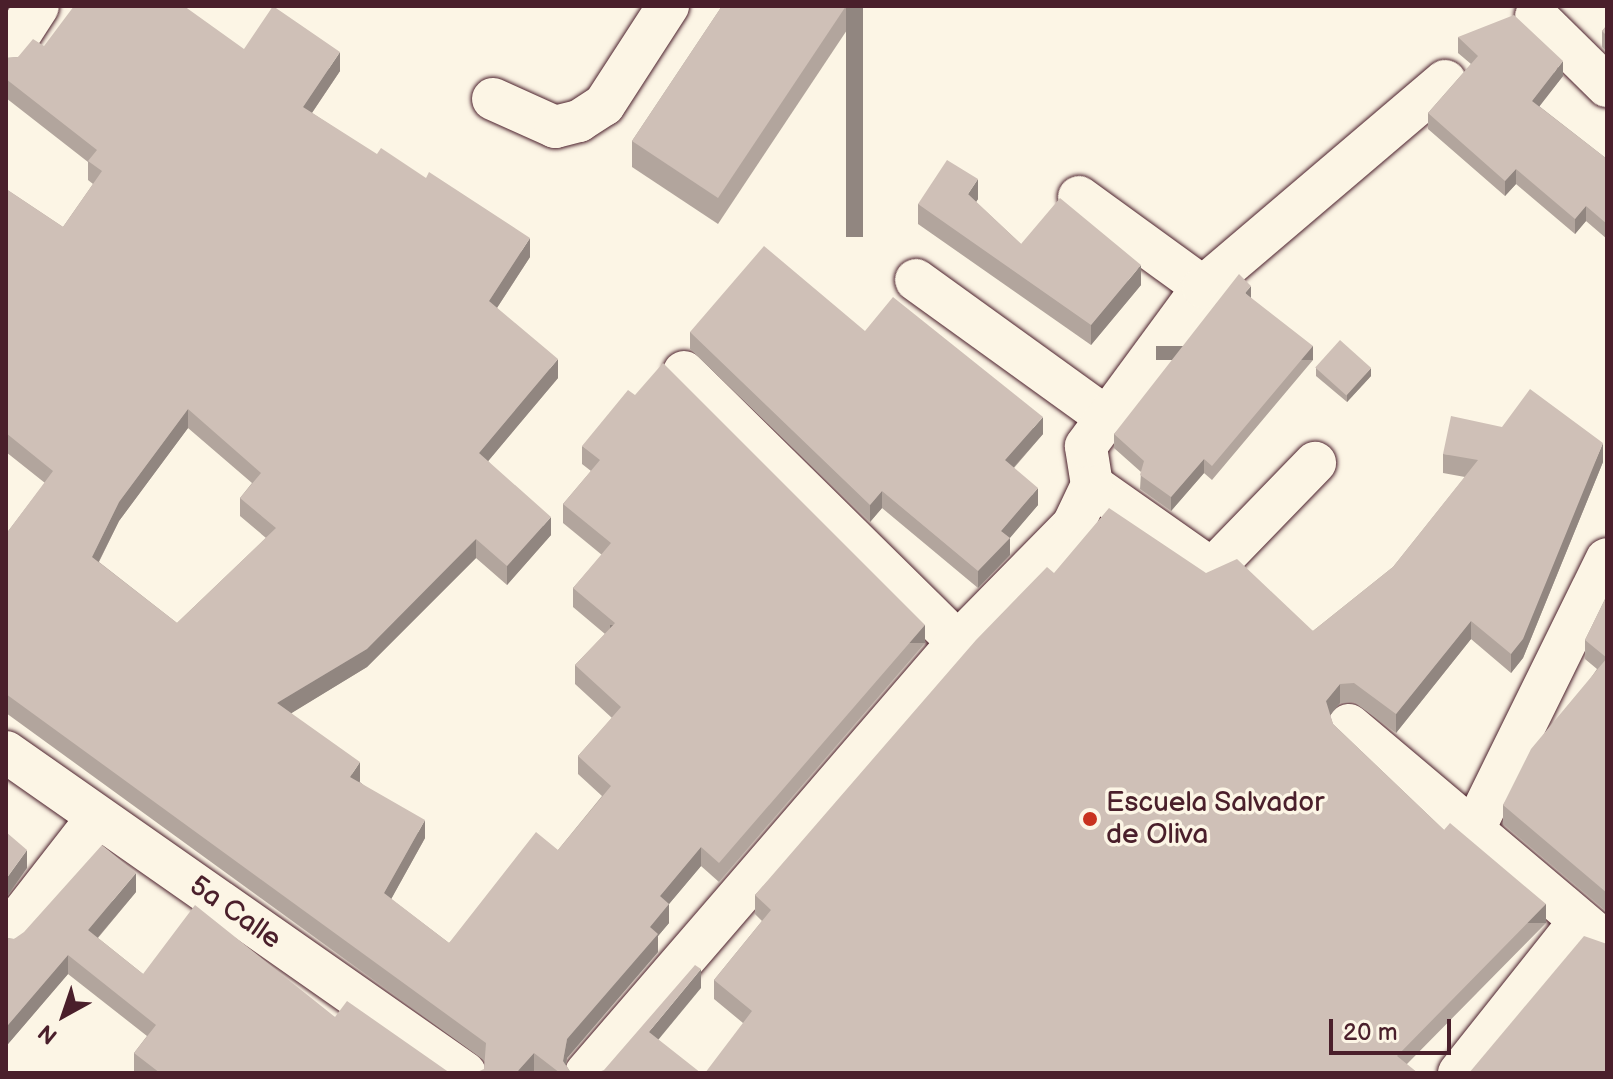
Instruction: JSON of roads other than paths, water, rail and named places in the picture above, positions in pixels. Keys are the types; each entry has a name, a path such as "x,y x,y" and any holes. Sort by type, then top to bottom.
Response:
{"main road":[{"path":"6,54 37,6"}],"street":[{"path":"493,99 555,127 579,121 604,105 668,6"},
{"path":"1536,16 1607,86"},
{"path":"586,1073 958,642 1073,525 1092,485 1086,446 1103,415 1203,287 1445,81"},
{"path":"1079,197 1203,287"},
{"path":"916,280 1103,415"},
{"path":"684,372 958,642"},
{"path":"1092,485 1206,565 1217,564 1315,463"},
{"path":"1472,833 1607,559"},
{"path":"1349,725 1472,833 1593,932 1459,1073"},
{"name":"5a Calle","path":"6,752 465,1073"},
{"path":"6,935 97,818"}],"place":[{"name":"Escuela Salvador de Oliva","path":"1090,819"}]}
